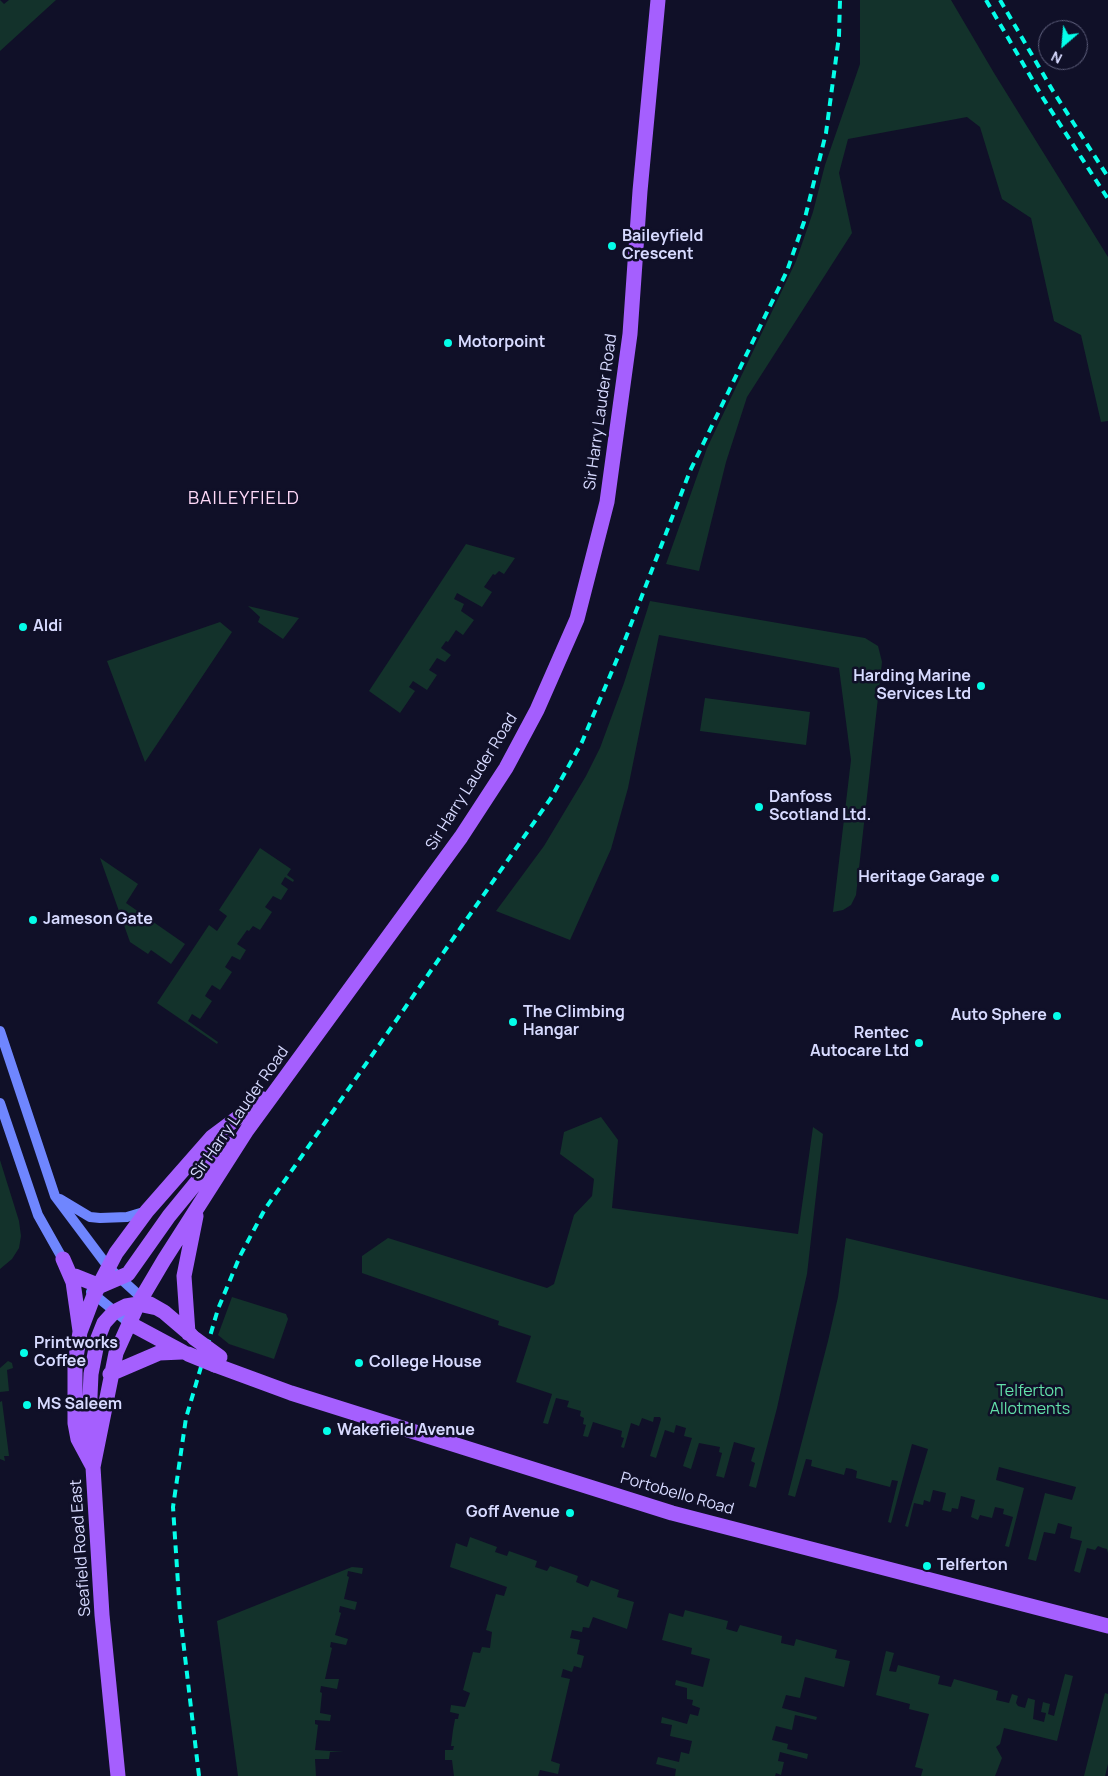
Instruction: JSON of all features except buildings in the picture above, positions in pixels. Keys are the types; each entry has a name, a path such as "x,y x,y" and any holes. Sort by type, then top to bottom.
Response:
{"main road":[{"name":"Sir Harry Lauder Road","path":"129,1323 140,1301 199,1205 273,1091 316,1037 477,814 533,719 577,619 606,502 630,334 641,182 658,0"},
{"path":"0,1031 55,1196 109,1268 140,1301 114,1312 104,1323 98,1338 91,1374 89,1419 93,1467"},
{"path":"93,1467 78,1439 75,1423 75,1364 80,1332 97,1290 124,1241 147,1211 212,1137 273,1091"},
{"path":"97,1290 128,1274 136,1265 168,1216 273,1091"},
{"path":"0,1103 35,1206 73,1282 80,1332"},
{"path":"55,1196 82,1212 100,1218 127,1216 147,1211"},
{"path":"191,1335 184,1276 199,1205"},
{"path":"62,1259 75,1276 97,1290 114,1312 129,1323"},
{"name":"Portobello Road","path":"140,1301 157,1308 191,1335 218,1361 243,1375 291,1393 672,1513 1108,1626"},
{"name":"Portobello Road","path":"129,1323 185,1353 218,1361"},
{"name":"Seafield Road East","path":"118,1776 102,1616 93,1467 110,1374 129,1323"},
{"path":"110,1374 159,1353 185,1353"}],"green space":[{"path":"0,0 4,4 9,0 56,0 0,51"},
{"path":"860,0 951,0 1108,257 1108,421 1101,422 1081,335 1054,321 1031,218 1002,199 980,127 967,117 848,139 839,173 852,233 747,397 726,462 699,571 666,564 707,448 796,261 813,212 825,165 860,64"},
{"path":"466,544 515,558 504,574 499,571 495,575 493,574 484,587 492,592 482,607 457,593 454,599 464,604 461,611 474,620 463,635 456,630 448,642 446,641 441,648 451,655 445,662 437,658 429,670 437,675 427,690 413,681 409,687 415,691 400,713 369,691"},
{"path":"650,601 865,638 878,646 882,662 856,895 851,905 843,910 833,912 851,760 839,668 659,635 628,788 611,849 570,940 496,911 544,846 586,776 600,748 624,683"},
{"path":"248,606 299,618 283,639 258,622 260,617"},
{"path":"220,622 232,632 145,762 107,661"},
{"path":"705,698 810,712 806,745 700,731"},
{"path":"260,848 291,869 287,875 294,880 293,882 285,877 281,884 288,889 281,900 273,896 265,907 272,912 260,930 253,926 249,931 247,930 237,944 246,950 240,960 232,956 225,967 232,972 220,990 212,985 205,996 212,1001 200,1019 192,1014 188,1021 218,1042 217,1044 157,1003 209,925 217,931 227,916 219,910"},
{"path":"100,858 138,884 126,903 185,944 171,964 151,950 148,954 130,942"},
{"path":"601,1117 618,1140 612,1208 798,1234 813,1127 823,1134 807,1274 777,1408 756,1488 749,1486 755,1463 751,1461 755,1448 734,1442 724,1478 716,1476 722,1453 719,1452 720,1447 699,1443 691,1469 683,1466 692,1438 684,1436 686,1428 676,1425 674,1433 665,1430 656,1458 650,1456 660,1417 654,1417 653,1422 642,1418 639,1426 631,1423 624,1448 621,1447 624,1438 621,1437 622,1431 593,1422 588,1437 583,1436 586,1425 583,1424 584,1418 580,1416 581,1411 567,1407 569,1401 556,1398 548,1424 543,1423 552,1394 516,1382 531,1336 498,1325 499,1321 362,1273 362,1256 388,1238 547,1288 554,1284 574,1215 592,1196 594,1179 560,1154 564,1132"},
{"path":"0,1160 19,1221 21,1236 19,1248 12,1259 0,1269"},
{"name":"Telferton Allotments","path":"846,1238 1108,1300 1108,1553 1107,1549 1098,1546 1095,1550 1087,1548 1080,1573 1074,1571 1082,1541 1070,1538 1072,1527 1058,1523 1055,1534 1044,1532 1036,1561 1028,1559 1045,1493 1072,1500 1076,1487 999,1467 996,1480 1024,1488 1009,1547 1005,1546 1013,1517 1003,1514 1004,1509 995,1507 992,1518 980,1515 978,1520 971,1517 975,1500 961,1496 958,1509 952,1508 951,1512 942,1510 946,1493 933,1490 930,1502 924,1500 923,1505 914,1503 908,1527 905,1526 928,1449 912,1444 891,1523 888,1522 898,1481 892,1480 890,1487 856,1478 857,1471 852,1469 846,1468 844,1475 811,1466 812,1460 806,1459 795,1497 788,1495 838,1297"},
{"path":"232,1297 286,1314 288,1319 274,1359 229,1344 218,1335"},
{"path":"8,1361 12,1363 13,1368 7,1370 9,1391 0,1392 0,1368"},
{"path":"2,1401 9,1456 4,1456 5,1461 0,1459 0,1402"},
{"path":"470,1537 497,1547 495,1552 507,1556 509,1551 537,1561 535,1567 547,1571 550,1566 578,1576 576,1582 588,1587 591,1580 619,1590 617,1597 634,1602 627,1629 593,1617 589,1628 583,1627 582,1632 572,1630 570,1638 580,1640 577,1654 584,1656 581,1668 574,1666 572,1672 563,1669 561,1677 570,1679 551,1761 560,1764 558,1774 540,1770 538,1776 454,1776 452,1760 445,1760 445,1750 453,1750 454,1746 451,1746 453,1730 455,1719 458,1719 459,1714 450,1712 451,1705 465,1707 470,1693 463,1690 473,1652 480,1653 482,1647 490,1648 492,1632 486,1630 496,1594 504,1596 507,1587 450,1567 456,1543 467,1547"},
{"path":"352,1567 363,1568 362,1574 348,1571 347,1576 349,1577 344,1599 357,1602 355,1610 340,1606 339,1612 341,1613 335,1635 348,1639 346,1645 331,1642 330,1647 332,1648 325,1679 339,1679 337,1689 321,1686 320,1692 322,1693 320,1713 331,1715 330,1721 315,1720 315,1724 318,1725 315,1750 344,1752 330,1752 329,1759 315,1759 316,1776 238,1776 217,1621"},
{"path":"685,1610 728,1621 726,1629 737,1632 740,1625 782,1636 781,1643 794,1646 796,1639 837,1650 835,1658 850,1661 844,1687 805,1677 800,1698 786,1695 782,1708 817,1717 816,1720 795,1715 792,1730 776,1726 772,1740 788,1744 787,1749 808,1754 807,1759 780,1752 778,1761 784,1762 781,1775 776,1773 775,1776 675,1776 676,1769 656,1764 658,1757 679,1762 681,1752 689,1754 692,1741 670,1736 672,1725 661,1723 662,1717 687,1724 690,1714 698,1716 700,1708 692,1705 693,1700 687,1699 687,1688 675,1685 676,1680 703,1687 710,1659 691,1654 692,1648 662,1640 669,1613 683,1617"},
{"path":"886,1651 894,1653 889,1671 896,1672 898,1665 940,1676 938,1684 951,1687 954,1679 998,1691 996,1700 1009,1703 1012,1694 1018,1696 1016,1703 1018,1706 1025,1708 1028,1698 1035,1700 1033,1719 1044,1722 1046,1713 1041,1712 1043,1702 1050,1704 1048,1714 1054,1716 1065,1674 1073,1676 1057,1741 1004,1728 1000,1744 996,1747 1002,1758 995,1776 921,1776 923,1769 915,1767 929,1714 909,1709 910,1704 876,1695"},
{"path":"1105,1693 1108,1694 1108,1764 1105,1776 1084,1776"}],"railway":[{"path":"199,1776 180,1614 173,1507 186,1418 218,1309 240,1256 265,1209 551,798 582,742 623,645 690,471 787,271 804,222 826,133 839,36 840,0"},
{"path":"986,0 1043,98 1108,199"},
{"path":"1000,0 1053,91 1108,177"}],"place":[{"name":"Baileyfield Crescent","path":"612,246"},
{"name":"Motorpoint","path":"448,343"},
{"name":"Aldi","path":"23,627"},
{"name":"Harding Marine Services Ltd","path":"981,686"},
{"name":"Danfoss Scotland Ltd.","path":"759,807"},
{"name":"Heritage Garage","path":"995,878"},
{"name":"Jameson Gate","path":"33,920"},
{"name":"Auto Sphere","path":"1057,1016"},
{"name":"The Climbing Hangar","path":"513,1022"},
{"name":"Rentec Autocare Ltd","path":"919,1043"},
{"name":"Printworks Coffee","path":"24,1353"},
{"name":"College House","path":"359,1363"},
{"name":"MS Saleem","path":"27,1405"},
{"name":"Wakefield Avenue","path":"327,1431"},
{"name":"Goff Avenue","path":"570,1513"},
{"name":"Telferton","path":"927,1566"}],"district":[{"name":"BAILEYFIELD","path":"244,499"}]}
